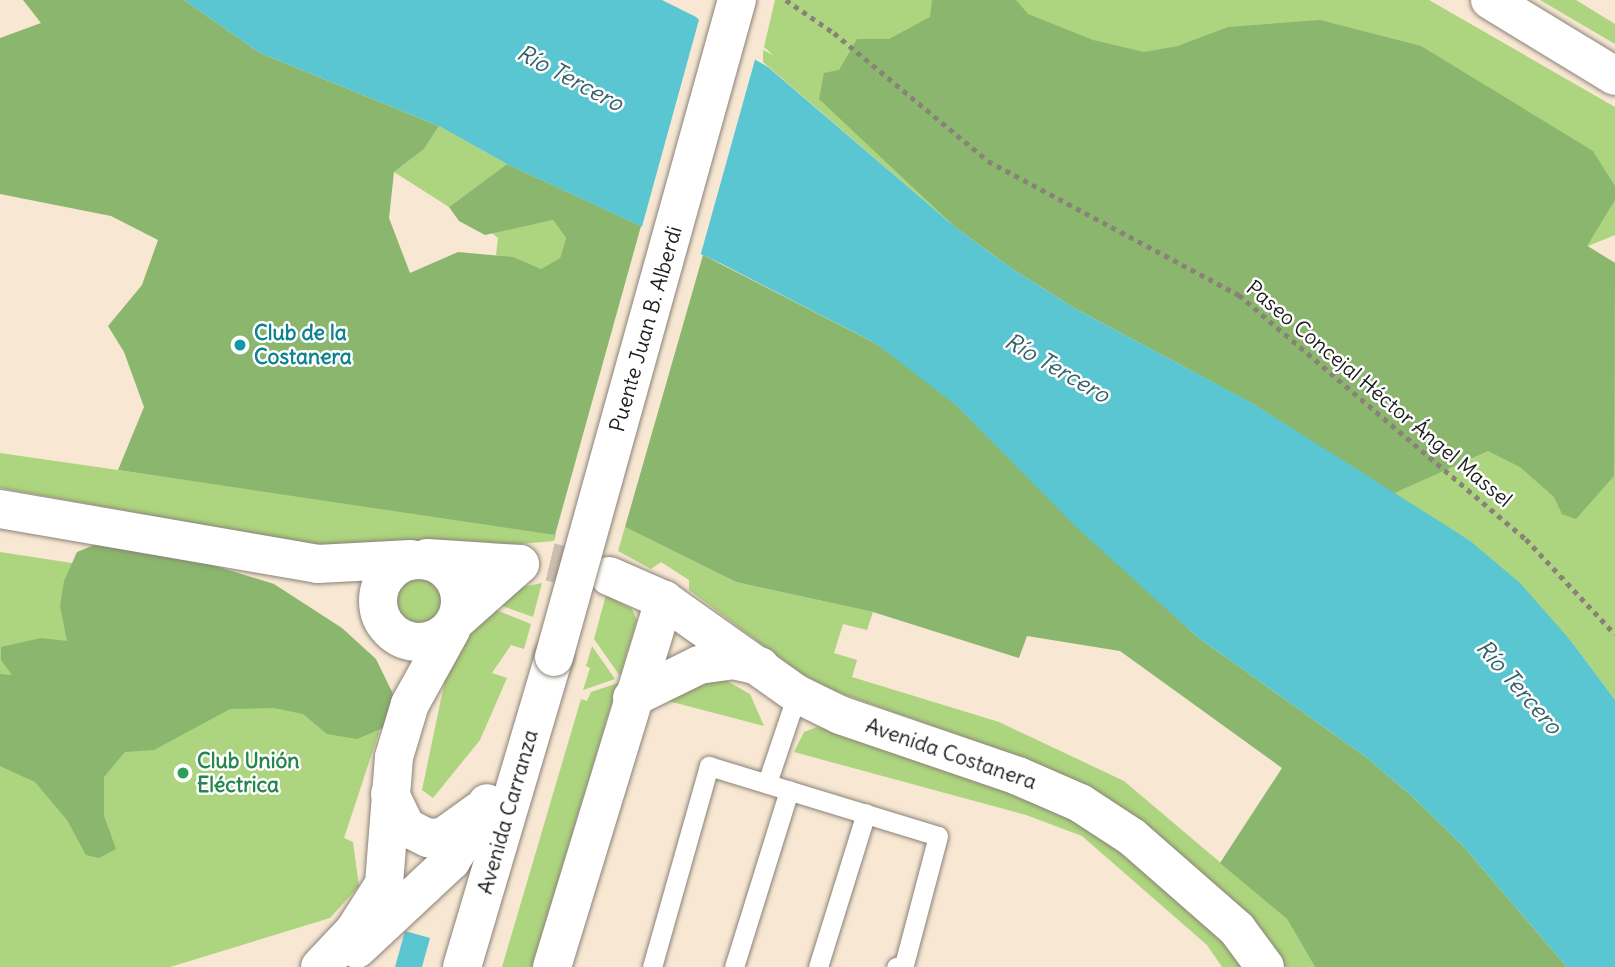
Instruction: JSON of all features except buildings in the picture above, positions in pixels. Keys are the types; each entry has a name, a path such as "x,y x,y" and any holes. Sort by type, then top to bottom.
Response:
{"street":[{"name":"Puente Juan B. Alberdi","path":"554,657 737,0"},
{"path":"1490,0 1615,76"},
{"path":"0,509 318,564 419,559 535,563 455,625 422,644 385,624 318,564"},
{"path":"410,704 402,653 385,624 382,579 419,559"},
{"path":"323,967 354,931 384,884 394,757 410,704 455,625 457,581 419,559"},
{"name":"Avenida Costanera","path":"609,576 664,600 797,694 840,715 1018,776 1089,808 1132,837 1237,929 1265,967"},
{"path":"552,967 664,600"},
{"name":"Avenida Carranza","path":"462,967 554,657"},
{"path":"632,698 699,665 733,660 760,666"},
{"path":"390,794 406,827 428,838 443,837 463,826 487,803 524,755"},
{"path":"323,967 370,939 426,887 463,847 487,803"}],"lane":[{"path":"767,783 797,694"},
{"path":"652,967 709,766 938,836 904,965 896,967"},
{"path":"734,967 789,790"},
{"path":"818,967 866,813"}],"path":[{"name":"Paseo Concejal Héctor Ángel Massel","path":"786,0 834,33 988,161 1239,295 1526,540 1615,634"}],"green space":[{"name":"Club de la Costanera","path":"23,0 184,0 260,53 439,126 424,149 394,172 389,218 410,273 458,252 513,257 541,269 560,258 566,238 553,220 485,235 459,221 449,207 507,164 641,226 555,535 118,470 144,407 124,352 108,326 142,285 158,240 111,216 0,194 0,38 41,23"},
{"path":"775,0 1429,0 1615,107 1615,235 1588,246 1615,263 1615,700 1571,641 1469,540 955,227 763,62 763,50 773,55 764,47"},
{"path":"932,0 1016,0 1028,14 1093,40 1144,52 1178,46 1228,27 1320,20 1421,46 1593,151 1615,186 1615,200 1587,246 1615,263 1614,476 1576,519 1562,514 1554,497 1520,467 1488,451 1392,494 1252,403 1076,309 1011,268 955,227 819,99 824,73 839,70 857,39 889,39 930,17"},
{"path":"1540,0 1576,0 1615,24 1615,44"},
{"path":"439,126 507,164 449,207 394,172 424,149"},
{"path":"553,220 566,238 560,258 541,269 496,255 498,238 492,233"},
{"path":"703,255 875,343 915,371 957,406 1196,636 1366,757 1413,797 1464,847 1567,967 1315,967 1287,919 1220,863 1282,768 1120,651 1027,636 1019,658 873,612 736,582 625,527"},
{"path":"0,453 556,535 554,541 471,548 309,544 0,488"},
{"path":"625,527 736,582 873,612 867,630 843,624 834,653 857,660 852,677 999,722 1124,781 1287,919 1315,967 1285,967 1278,955 1093,790 1026,759 834,691 800,673 689,590 689,580 661,562 651,569 618,551"},
{"path":"104,541 196,560 274,584 342,628 376,659 395,698 383,728 357,739 327,734 303,714 274,708 230,709 154,750 125,752 104,777 104,816 116,849 99,858 86,855 67,820 35,782 0,766 0,674 12,675 1,660 1,647 41,638 67,641 60,606 64,581 77,552"},
{"name":"Club Unión Eléctrica","path":"0,552 209,584 387,708 344,838 353,842 359,886 330,918 170,967 0,967"},
{"path":"419,569 437,575 445,583 451,601 445,619 437,627 419,633 401,627 393,619 387,601 393,583 401,575"},
{"path":"542,583 533,617 500,605 513,589"},
{"path":"606,595 632,609 637,620 620,676 594,639"},
{"path":"496,610 531,624 524,649 511,645 492,673 507,678 480,740 433,798 422,790 445,680 469,636"},
{"path":"592,646 615,679 583,690 590,668 586,666"},
{"path":"720,677 750,694 764,726 653,697"},
{"path":"618,683 532,967 502,967 581,699 587,701 591,692"},
{"path":"817,727 862,738 1087,822 1216,933 1241,967 1222,967 1207,945 1082,836 1026,815 794,752 804,732"}],"water":[{"name":"Río Tercero","path":"184,0 662,0 696,17 721,40 768,67 955,227 1011,268 1076,309 1252,403 1469,540 1520,583 1571,641 1615,700 1615,967 1567,967 1464,847 1413,797 1366,757 1196,636 1073,524 957,406 875,343 720,263 507,164 439,126 260,53"},
{"path":"405,931 430,938 422,967 395,967"}],"pier":[{"path":"700,16 723,37 756,56 700,257 641,230"}],"tunnel":[{"path":"550,562 609,576"}],"place":[{"name":"Club de la Costanera","path":"240,345"},
{"name":"Club Unión Eléctrica","path":"183,773"}]}
